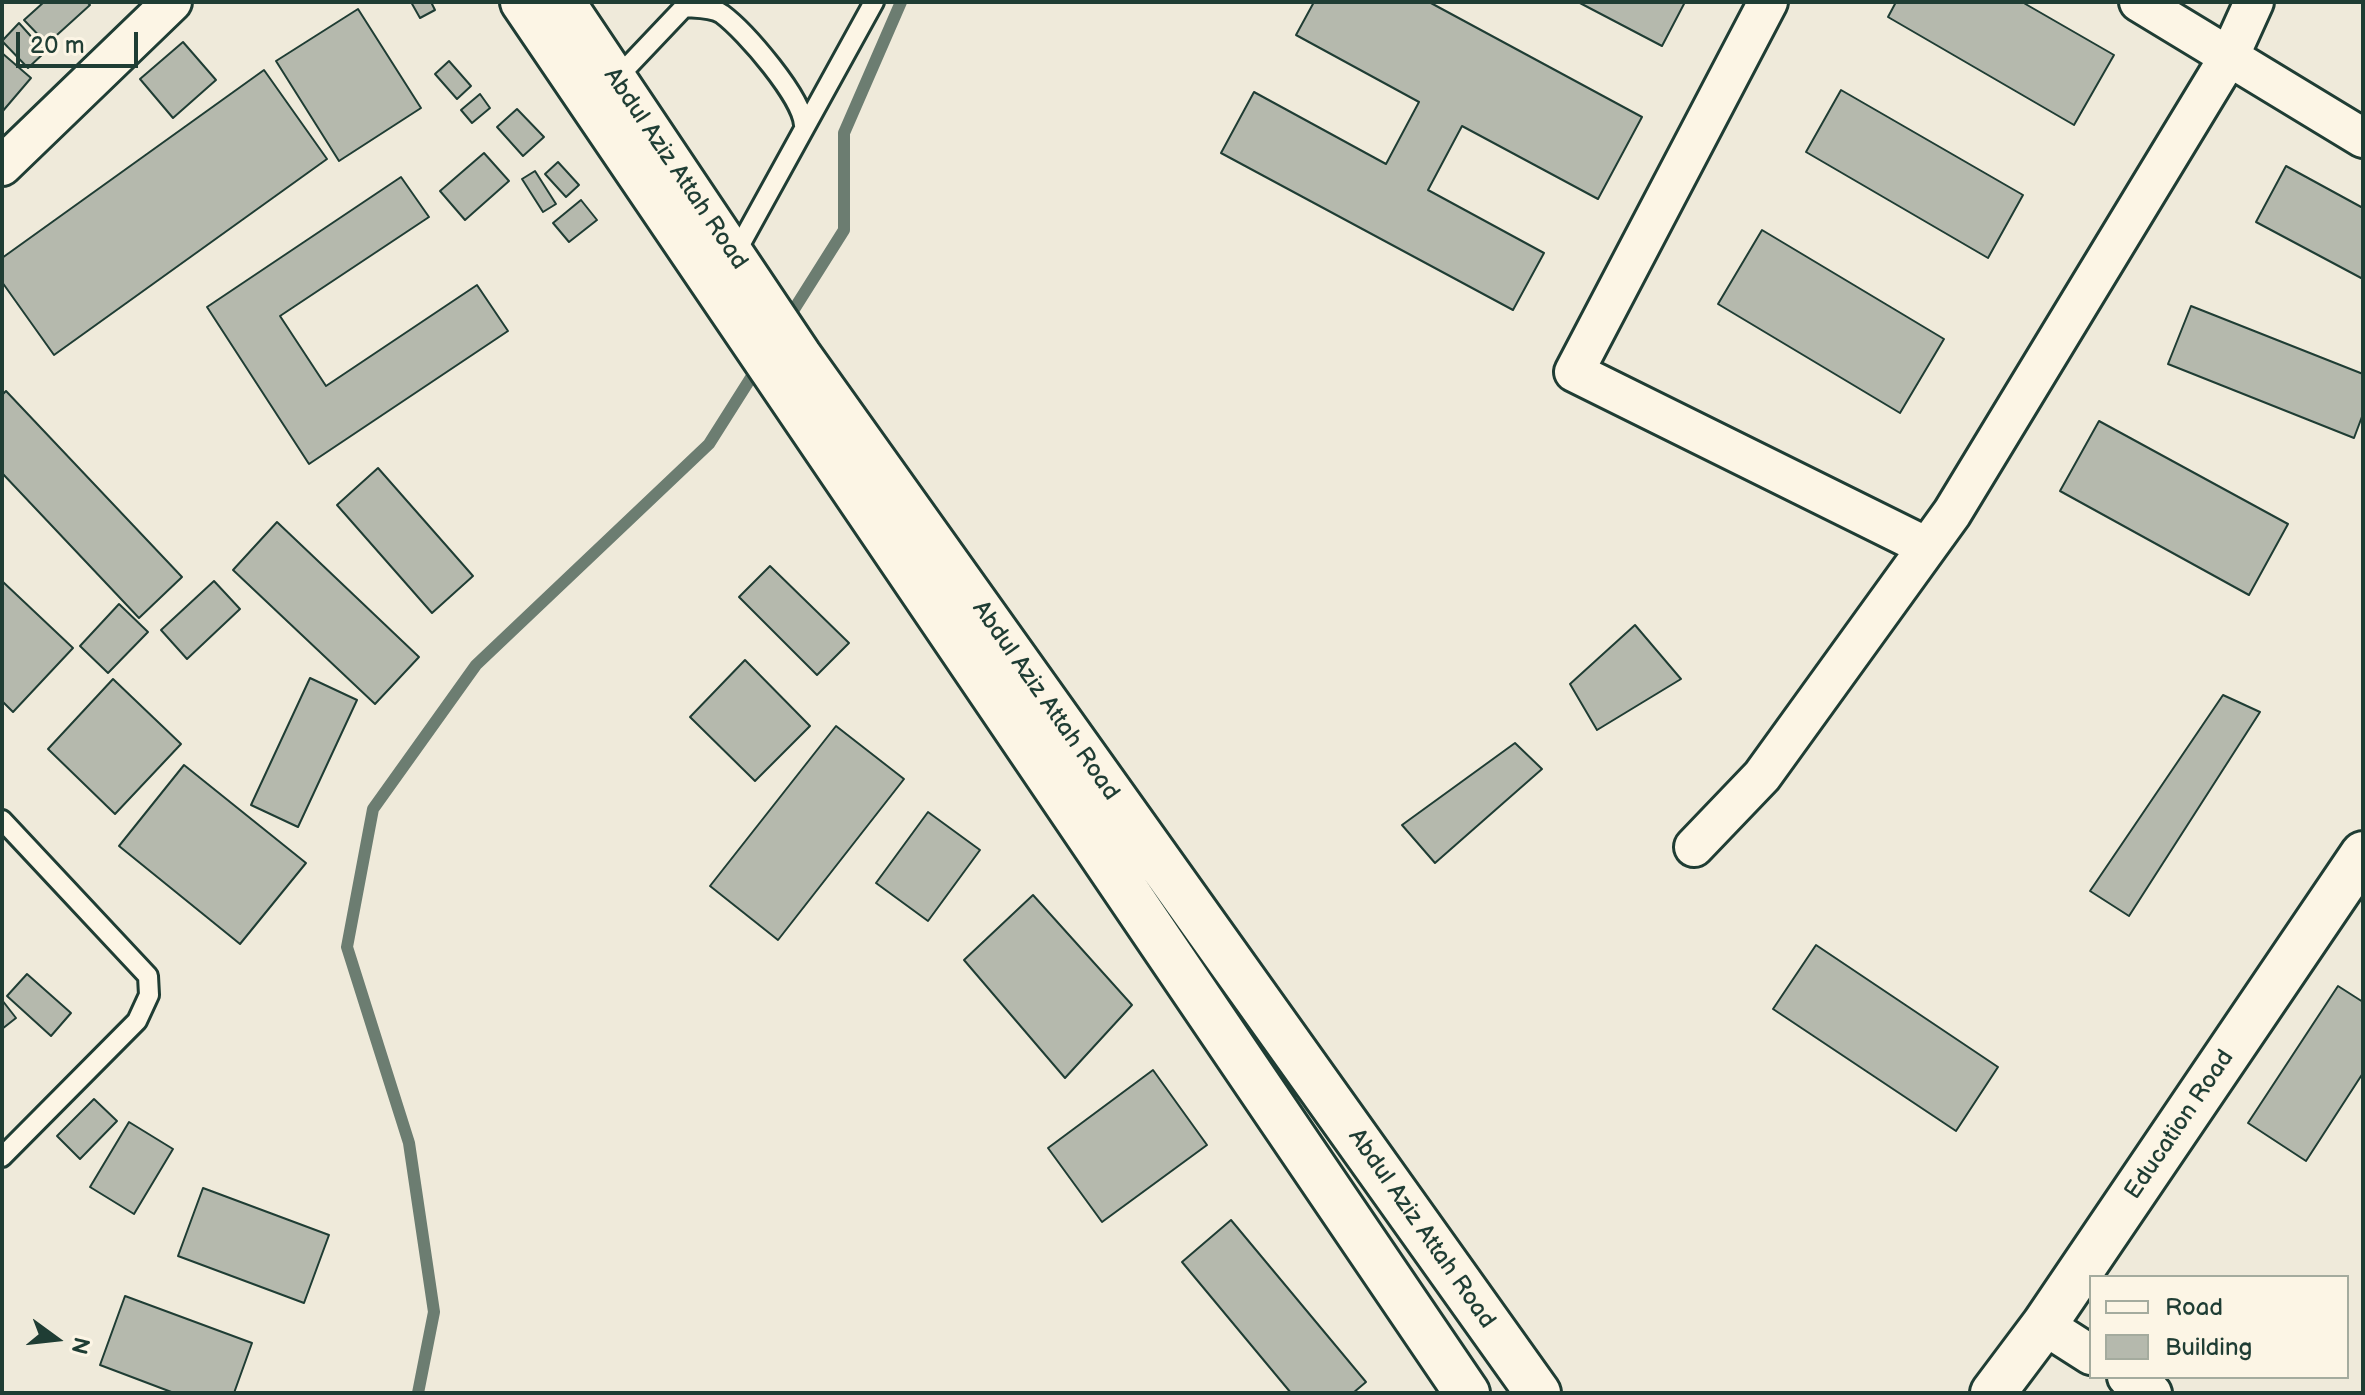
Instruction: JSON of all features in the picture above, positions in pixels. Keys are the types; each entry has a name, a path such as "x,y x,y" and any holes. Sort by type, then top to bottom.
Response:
{"main road":[{"name":"Abdul Aziz Attah Road","path":"523,2 1538,1393"},
{"name":"Abdul Aziz Attah Road","path":"562,2 734,256 775,346 1467,1393"},
{"name":"Education Road","path":"1993,1393 2044,1325 2363,854"}],"street":[{"path":"2,166 172,2"},
{"path":"1768,2 1574,372 1927,547"},
{"path":"2139,2 2363,138"},
{"path":"1694,847 1762,776 1952,513 2230,55 2254,2"},
{"path":"2044,1325 2089,1354"},
{"path":"2130,1379 2152,1393"}],"lane":[{"path":"734,256 874,2"},
{"path":"615,80 687,4 719,12 736,28 796,98 804,125"},
{"path":"2,820 148,976 149,995 137,1021 2,1157"}],"building":[{"path":"44,2 87,2 90,5 47,44 24,20"},
{"path":"411,2 431,2 435,10 420,18"},
{"path":"1314,2 1429,2 1642,117 1598,199 1462,126 1428,190 1544,253 1513,310 1221,153 1254,92 1386,164 1419,102 1296,35"},
{"path":"1578,2 1685,2 1662,46"},
{"path":"1896,2 2022,2 2114,55 2074,125 1888,17"},
{"path":"358,9 421,108 339,161 276,61"},
{"path":"19,23 45,52 28,68 2,41"},
{"path":"183,42 216,80 173,118 140,79"},
{"path":"2,53 31,78 2,112"},
{"path":"449,61 471,86 457,99 435,74"},
{"path":"264,70 327,159 54,355 2,282 2,258"},
{"path":"1841,90 2023,195 1988,258 1806,152"},
{"path":"480,94 490,108 472,123 461,110"},
{"path":"517,109 544,137 523,156 497,127"},
{"path":"484,153 509,181 465,220 440,191"},
{"path":"558,162 579,185 566,197 545,174"},
{"path":"2286,166 2363,208 2363,279 2256,222"},
{"path":"535,171 556,204 543,212 522,179"},
{"path":"401,177 429,217 280,316 326,386 477,285 508,331 309,464 207,307"},
{"path":"581,200 597,220 569,242 553,223"},
{"path":"1762,230 1944,339 1900,413 1718,304"},
{"path":"2191,306 2363,374 2363,414 2354,438 2168,364"},
{"path":"6,391 182,577 139,618 2,473 2,395"},
{"path":"2099,421 2288,524 2249,595 2060,491"},
{"path":"378,468 473,576 432,613 337,505"},
{"path":"277,522 419,657 375,704 233,570"},
{"path":"770,566 849,643 817,675 739,597"},
{"path":"2,581 73,648 13,712 2,701"},
{"path":"214,581 240,609 187,659 161,630"},
{"path":"119,604 148,632 108,673 80,646"},
{"path":"1635,625 1681,679 1597,730 1570,684"},
{"path":"745,660 810,726 755,781 690,717"},
{"path":"310,678 357,700 298,827 251,805"},
{"path":"113,679 181,744 115,814 48,749"},
{"path":"2223,695 2260,712 2129,916 2090,891"},
{"path":"836,726 904,779 778,940 710,886"},
{"path":"1515,743 1542,769 1435,863 1402,825"},
{"path":"184,765 306,863 240,944 119,846"},
{"path":"928,812 980,850 928,921 876,883"},
{"path":"1033,895 1132,1005 1065,1078 964,960"},
{"path":"1816,945 1998,1067 1956,1131 1773,1009"},
{"path":"27,974 71,1013 51,1036 7,996"},
{"path":"2338,986 2363,1002 2363,1073 2306,1161 2248,1123"},
{"path":"2,1000 16,1018 2,1029"},
{"path":"1153,1070 1207,1145 1102,1222 1048,1148"},
{"path":"94,1099 117,1121 80,1159 57,1136"},
{"path":"129,1122 173,1149 134,1214 90,1187"},
{"path":"203,1188 329,1235 304,1303 178,1256"},
{"path":"1231,1220 1366,1382 1353,1393 1291,1393 1182,1262"},
{"path":"125,1296 252,1343 234,1393 174,1393 100,1365"}],"waterway":[{"path":"786,322 844,230 844,133 901,2"},
{"path":"418,1393 434,1312 409,1143 347,947 373,809 476,665 709,444 759,365"}]}
